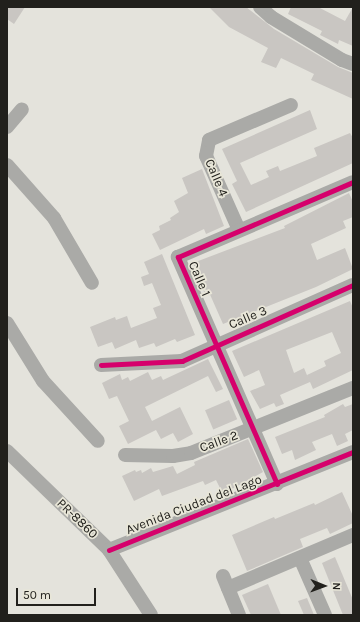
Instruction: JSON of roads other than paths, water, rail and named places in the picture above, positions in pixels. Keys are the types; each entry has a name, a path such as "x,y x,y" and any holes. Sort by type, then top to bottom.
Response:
{"street":[{"path":"260,7 277,20 342,60 353,64"},
{"name":"Calle 4","path":"239,230 206,156 209,140 291,105"},
{"path":"7,126 22,109"},
{"path":"7,165 54,218 92,283"},
{"name":"Calle 1","path":"277,484 214,345 178,257 353,182"},
{"name":"Calle 3","path":"102,364 182,360 353,285"},
{"path":"7,323 43,381 98,441"},
{"name":"Calle 2","path":"125,455 172,456 191,452 253,430 353,388"},
{"name":"PR-8860","path":"7,451 109,550 151,615"},
{"name":"Avenida Ciudad del Lago","path":"109,550 277,484 353,452"},
{"path":"239,615 225,582 300,558 353,534"},
{"path":"300,558 325,615"}]}
